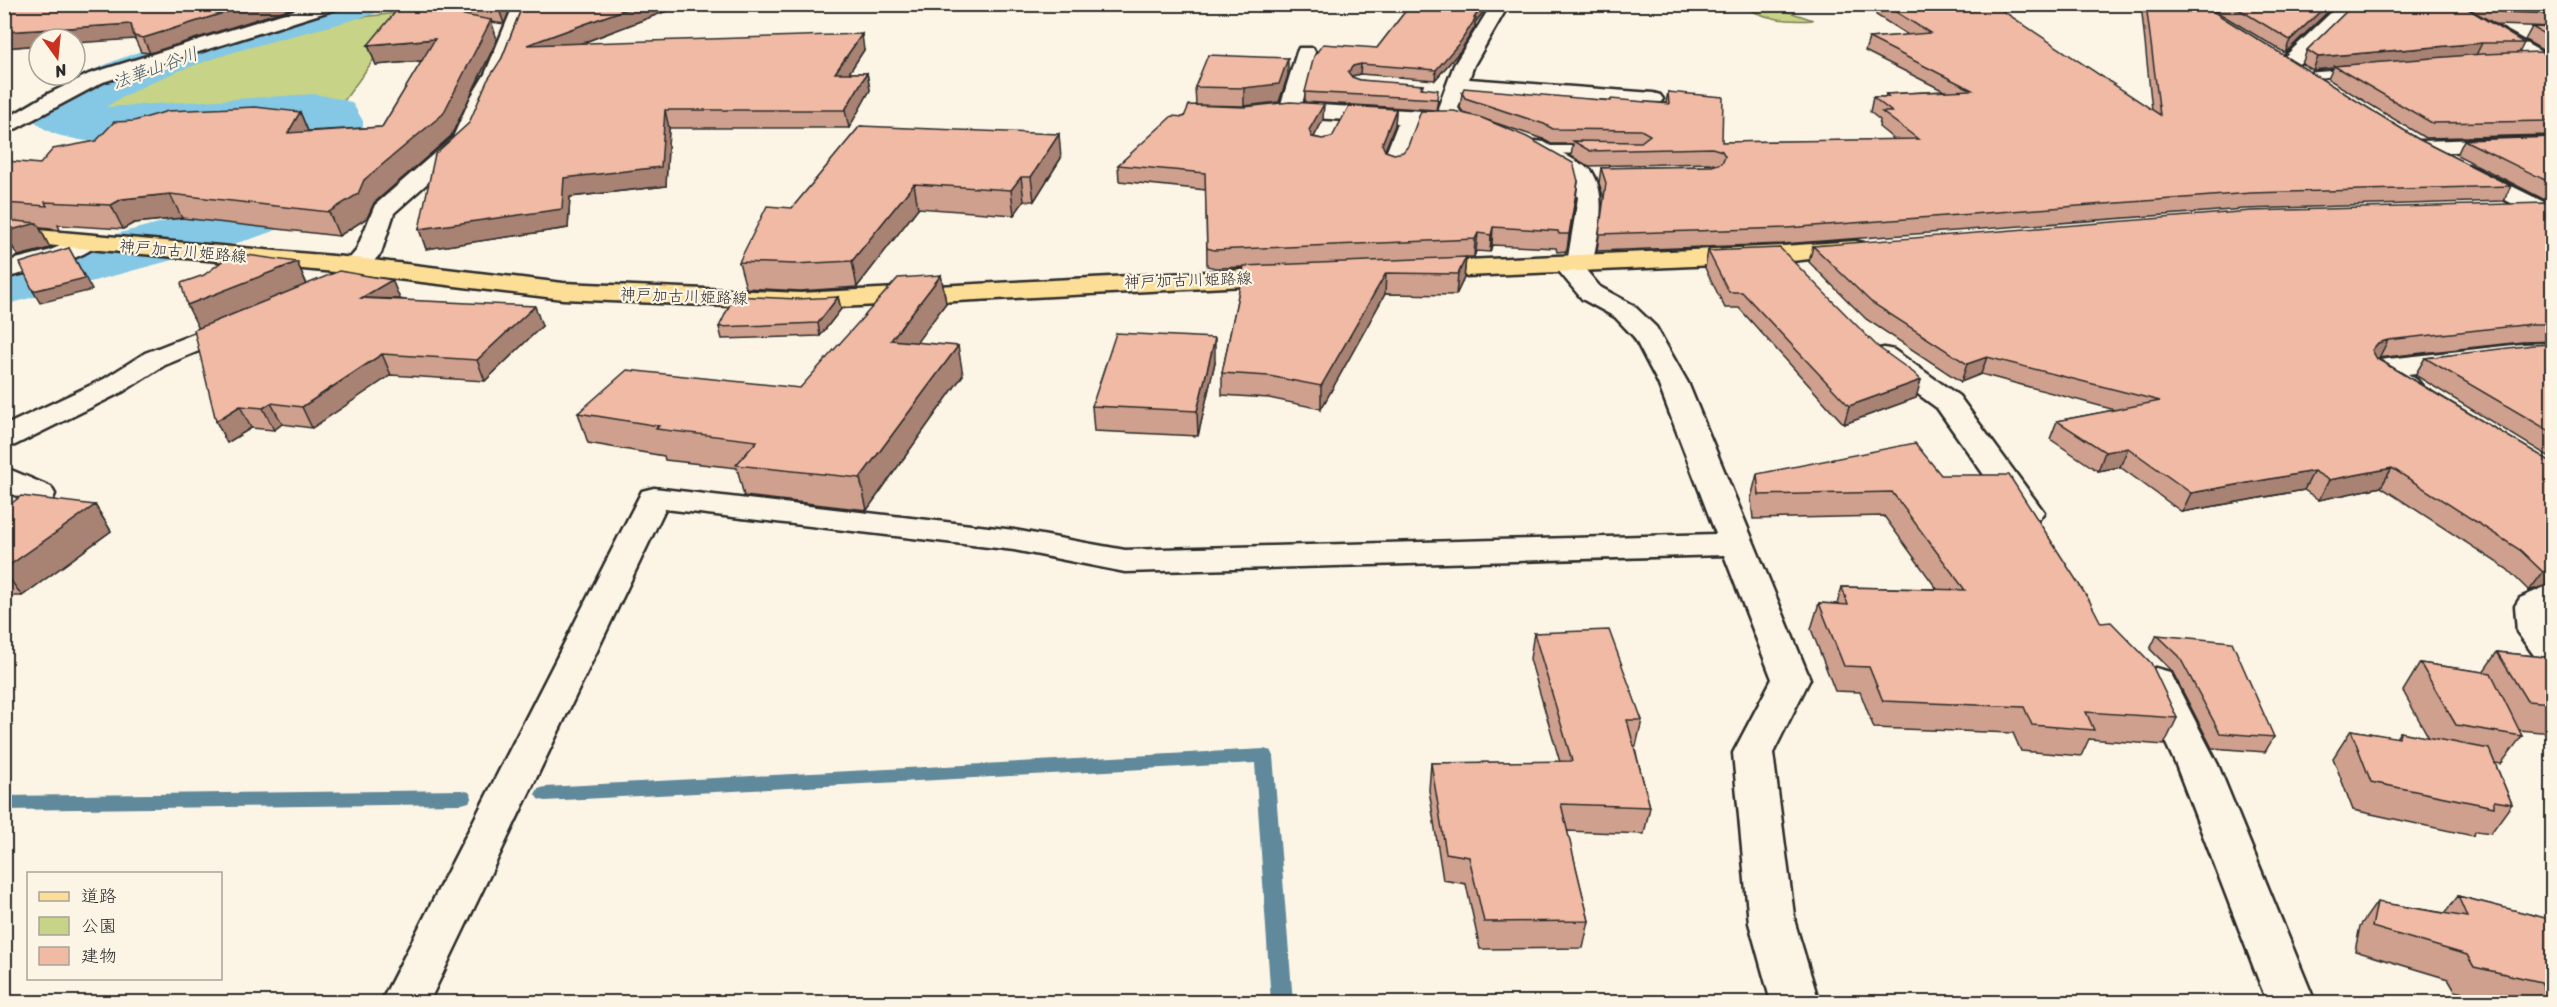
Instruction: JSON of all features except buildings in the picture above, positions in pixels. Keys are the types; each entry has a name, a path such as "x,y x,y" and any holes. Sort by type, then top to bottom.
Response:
{"main road":[{"path":"2494,211 2549,211"},
{"name":"神戸加古川姫路線","path":"4,234 365,268 563,291 800,300 1307,275"},
{"path":"1401,271 1783,254 1877,246"}],"street":[{"path":"4,129 55,98 96,78 333,4"},
{"path":"327,289 365,268 383,210 462,140 481,97 495,74 502,32 523,4"},
{"path":"1454,118 1448,108 1455,86 1470,54 1501,4"},
{"path":"2334,94 2277,59 2301,53 2317,34 2350,4"},
{"path":"2443,4 2548,63"},
{"path":"2492,32 2532,33"},
{"path":"1290,108 1306,52"},
{"path":"1431,87 1455,86 1653,99"},
{"path":"1263,112 1290,108 1336,121 1454,118 1511,137 1541,150 1583,175 1606,174"},
{"path":"1394,161 1410,118"},
{"path":"2401,135 2420,147 2549,211"},
{"path":"2420,147 2553,143"},
{"path":"1583,175 1590,198 1573,264 1591,293 1624,311 1646,333 1673,383 1791,679 1753,753 1772,923 1795,1002"},
{"path":"4,270 57,256 87,242"},
{"path":"1783,254 1811,282"},
{"path":"4,438 114,386 155,359 258,316"},
{"path":"1861,334 1885,357 1948,402 2015,493 2046,543"},
{"path":"2430,400 2379,369 2522,352 2553,351"},
{"path":"4,477 39,494 34,505 18,519"},
{"path":"405,1002 654,498 1014,540 1125,561 1736,544"},
{"path":"2553,596 2533,606 2536,632 2553,653"},
{"path":"2132,656 2156,681 2197,765 2291,1002"}],"lane":[{"path":"2524,62 2548,63"},
{"path":"2305,76 2370,72"},
{"path":"1541,150 1606,150"}],"green space":[{"path":"1741,5 1769,5 1813,20 1776,18 1758,14"},
{"path":"408,12 341,105 142,117 112,116 100,111 103,104 130,86 261,41 341,19"}],"waterway":[{"name":"法華山谷川","path":"4,284 228,225 271,211 309,188 334,156 335,121 333,116 326,112 315,110 91,125 74,122 57,114 91,93 164,60 358,4"},
{"path":"545,794 1264,756 1282,1002"},
{"path":"4,803 462,797"}]}
